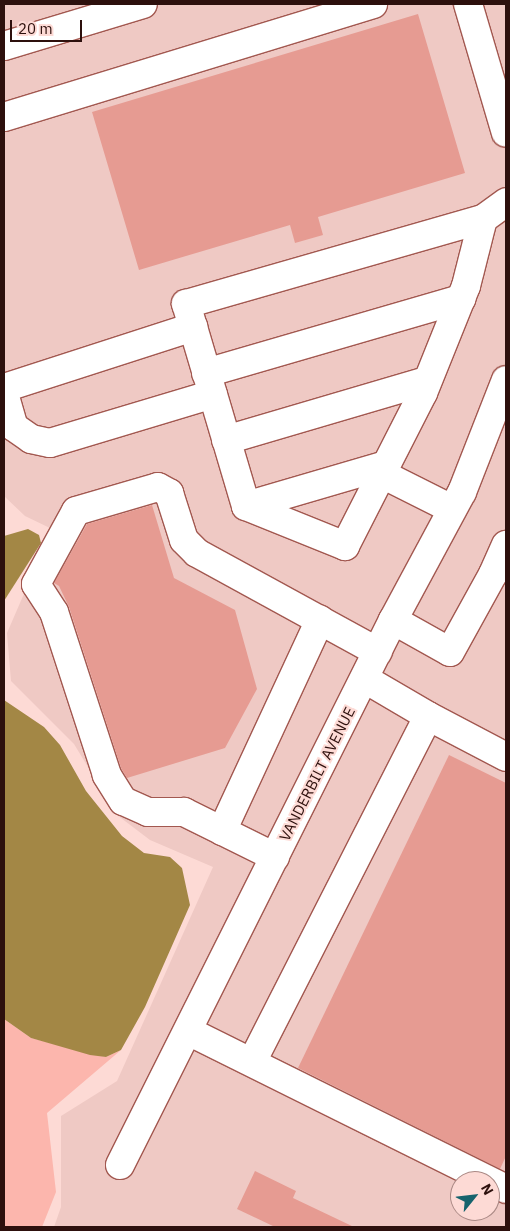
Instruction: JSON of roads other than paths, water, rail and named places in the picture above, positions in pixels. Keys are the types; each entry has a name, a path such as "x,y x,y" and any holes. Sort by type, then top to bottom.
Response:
{"street":[{"path":"4,46 143,4"},
{"path":"4,117 329,10 373,4"},
{"path":"468,4 506,134"},
{"path":"246,506 186,304 483,219 506,202"},
{"path":"246,506 345,546 427,381 461,299 483,219"},
{"path":"4,393 14,427 31,439 50,443 210,383 461,299"},
{"path":"4,388 193,327"},
{"name":"VANDERBILT AVENUE","path":"120,1165 393,620 462,492 506,380"},
{"path":"226,440 427,381"},
{"path":"246,506 384,469 452,509"},
{"path":"275,856 184,812 148,812 123,801 108,775 54,612 36,584 76,511 158,488 169,494 184,540 197,553 378,652"},
{"path":"393,620 450,652 493,574 506,546"},
{"path":"222,831 320,620"},
{"path":"364,679 428,716 506,757"},
{"path":"252,1062 428,716"},
{"path":"188,1031 506,1189"}]}
